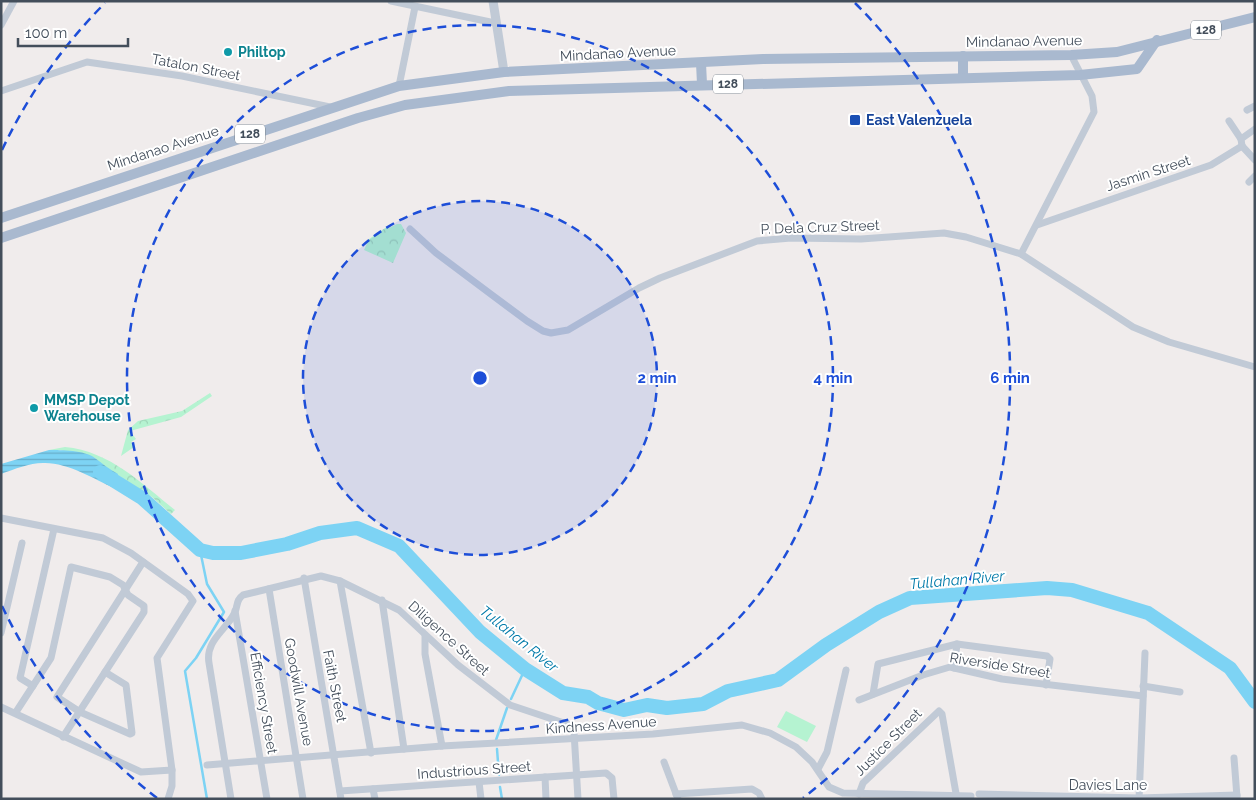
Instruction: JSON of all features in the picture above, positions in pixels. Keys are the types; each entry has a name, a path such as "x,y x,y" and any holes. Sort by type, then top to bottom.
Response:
{"main road":[{"name":"Mindanao Avenue","path":"1,218 330,107 399,86 504,72 772,59 1117,52 1157,40 1255,17"},
{"name":"128","path":"1,238 358,118 405,105 509,91 702,84 1080,75 1137,69 1157,40"},
{"path":"963,56 963,77"},
{"path":"701,63 702,84"}],"street":[{"path":"1,25 14,1"},
{"path":"391,1 495,23"},
{"path":"493,1 504,72"},
{"path":"399,86 415,7"},
{"path":"1020,254 1037,225 1094,112 1092,96 1071,54"},
{"name":"Tatalon Street","path":"1,91 87,62 182,76 330,107"},
{"path":"1247,110 1255,106"},
{"path":"1229,121 1241,142 1255,160"},
{"name":"Jasmin Street","path":"1037,225 1211,165 1255,129"},
{"name":"P. Dela Cruz Street","path":"410,229 436,253 527,321 543,331 551,333 568,330 653,282 757,241 791,238 861,239 944,233 966,237 1020,254 1133,327 1169,342 1255,367"},
{"path":"1,528 2,518 103,538 117,544 188,594 192,601 157,658 172,770 172,786 168,799"},
{"path":"33,686 20,678 54,529"},
{"path":"1,633 22,543"},
{"path":"105,672 126,685 132,733 127,734 80,712 58,698 58,695 143,562"},
{"path":"16,712 50,658 73,566 110,577 123,585 128,595 144,606 144,612 64,737"},
{"name":"Diligence Street","path":"232,799 208,656 216,636 236,611 239,598 243,595 304,578 321,576 340,581 399,610 425,635 500,699 510,705 567,723 572,728 574,739"},
{"name":"Faith Street","path":"304,578 336,756 341,799"},
{"path":"340,581 371,753"},
{"name":"Goodwill Avenue","path":"269,589 303,799"},
{"path":"382,600 404,749"},
{"name":"Efficiency Street","path":"236,611 267,799"},
{"path":"425,635 424,654 442,746"},
{"path":"954,668 956,644"},
{"path":"873,694 878,664 956,644 1047,656 1050,659 1046,686"},
{"path":"1139,798 1145,653"},
{"name":"Riverside Street","path":"859,700 944,667 978,675 1046,686 1142,696"},
{"path":"818,769 827,752 846,670"},
{"path":"1143,686 1180,692"},
{"path":"1,707 16,712 64,737 142,772 172,770"},
{"name":"Justice Street","path":"858,794 863,784 939,711 942,714 957,798"},
{"name":"Kindness Avenue","path":"207,765 442,746 652,734 748,726 770,733 790,743 804,753 818,769 829,787 842,796 858,794 957,798 971,796"},
{"path":"574,739 578,799"},
{"path":"1234,758 1237,797"},
{"path":"664,762 677,796 725,789 752,790 761,796"},
{"name":"Industrious Street","path":"340,791 609,774 612,778 614,799"},
{"path":"545,777 546,799"},
{"path":"479,782 481,799"},
{"path":"373,789 375,799"},
{"name":"Davies Lane","path":"979,794 1041,798 1237,797"}],"green space":[{"path":"401,224 406,233 393,263 364,250 369,239 388,226 389,228"},
{"path":"210,393 212,396 181,417 130,431 136,439 131,442 134,447 121,456 128,430 138,421 182,411"},
{"path":"65,447 97,455 111,462 138,480 175,510 171,514 152,497 102,465 95,458 60,450 49,450"},
{"path":"786,711 816,726 807,742 777,727"}],"water":[{"path":"49,450 66,450 90,455 118,474 114,488 71,468 52,463 32,464 1,474 1,464"}],"waterway":[{"name":"Tullahan River","path":"100,472 142,498 200,550 213,553 241,553 287,544 320,533 357,528 399,546 480,632 525,669 563,693 588,697 598,703 624,710 647,705 667,708 703,704 728,691 778,680 826,645 879,612 910,598 1047,588 1072,590 1148,613 1230,668 1255,702"},
{"path":"200,550 207,584 224,612 196,658 185,671 207,799"},
{"path":"511,699 525,669"},
{"path":"496,740 507,708"},
{"path":"497,749 499,775"},
{"path":"500,787 502,799"}],"place":[{"name":"Philtop","path":"228,52"},
{"name":"East Valenzuela","path":"855,120"},
{"name":"MMSP Depot Warehouse","path":"34,408"}]}
